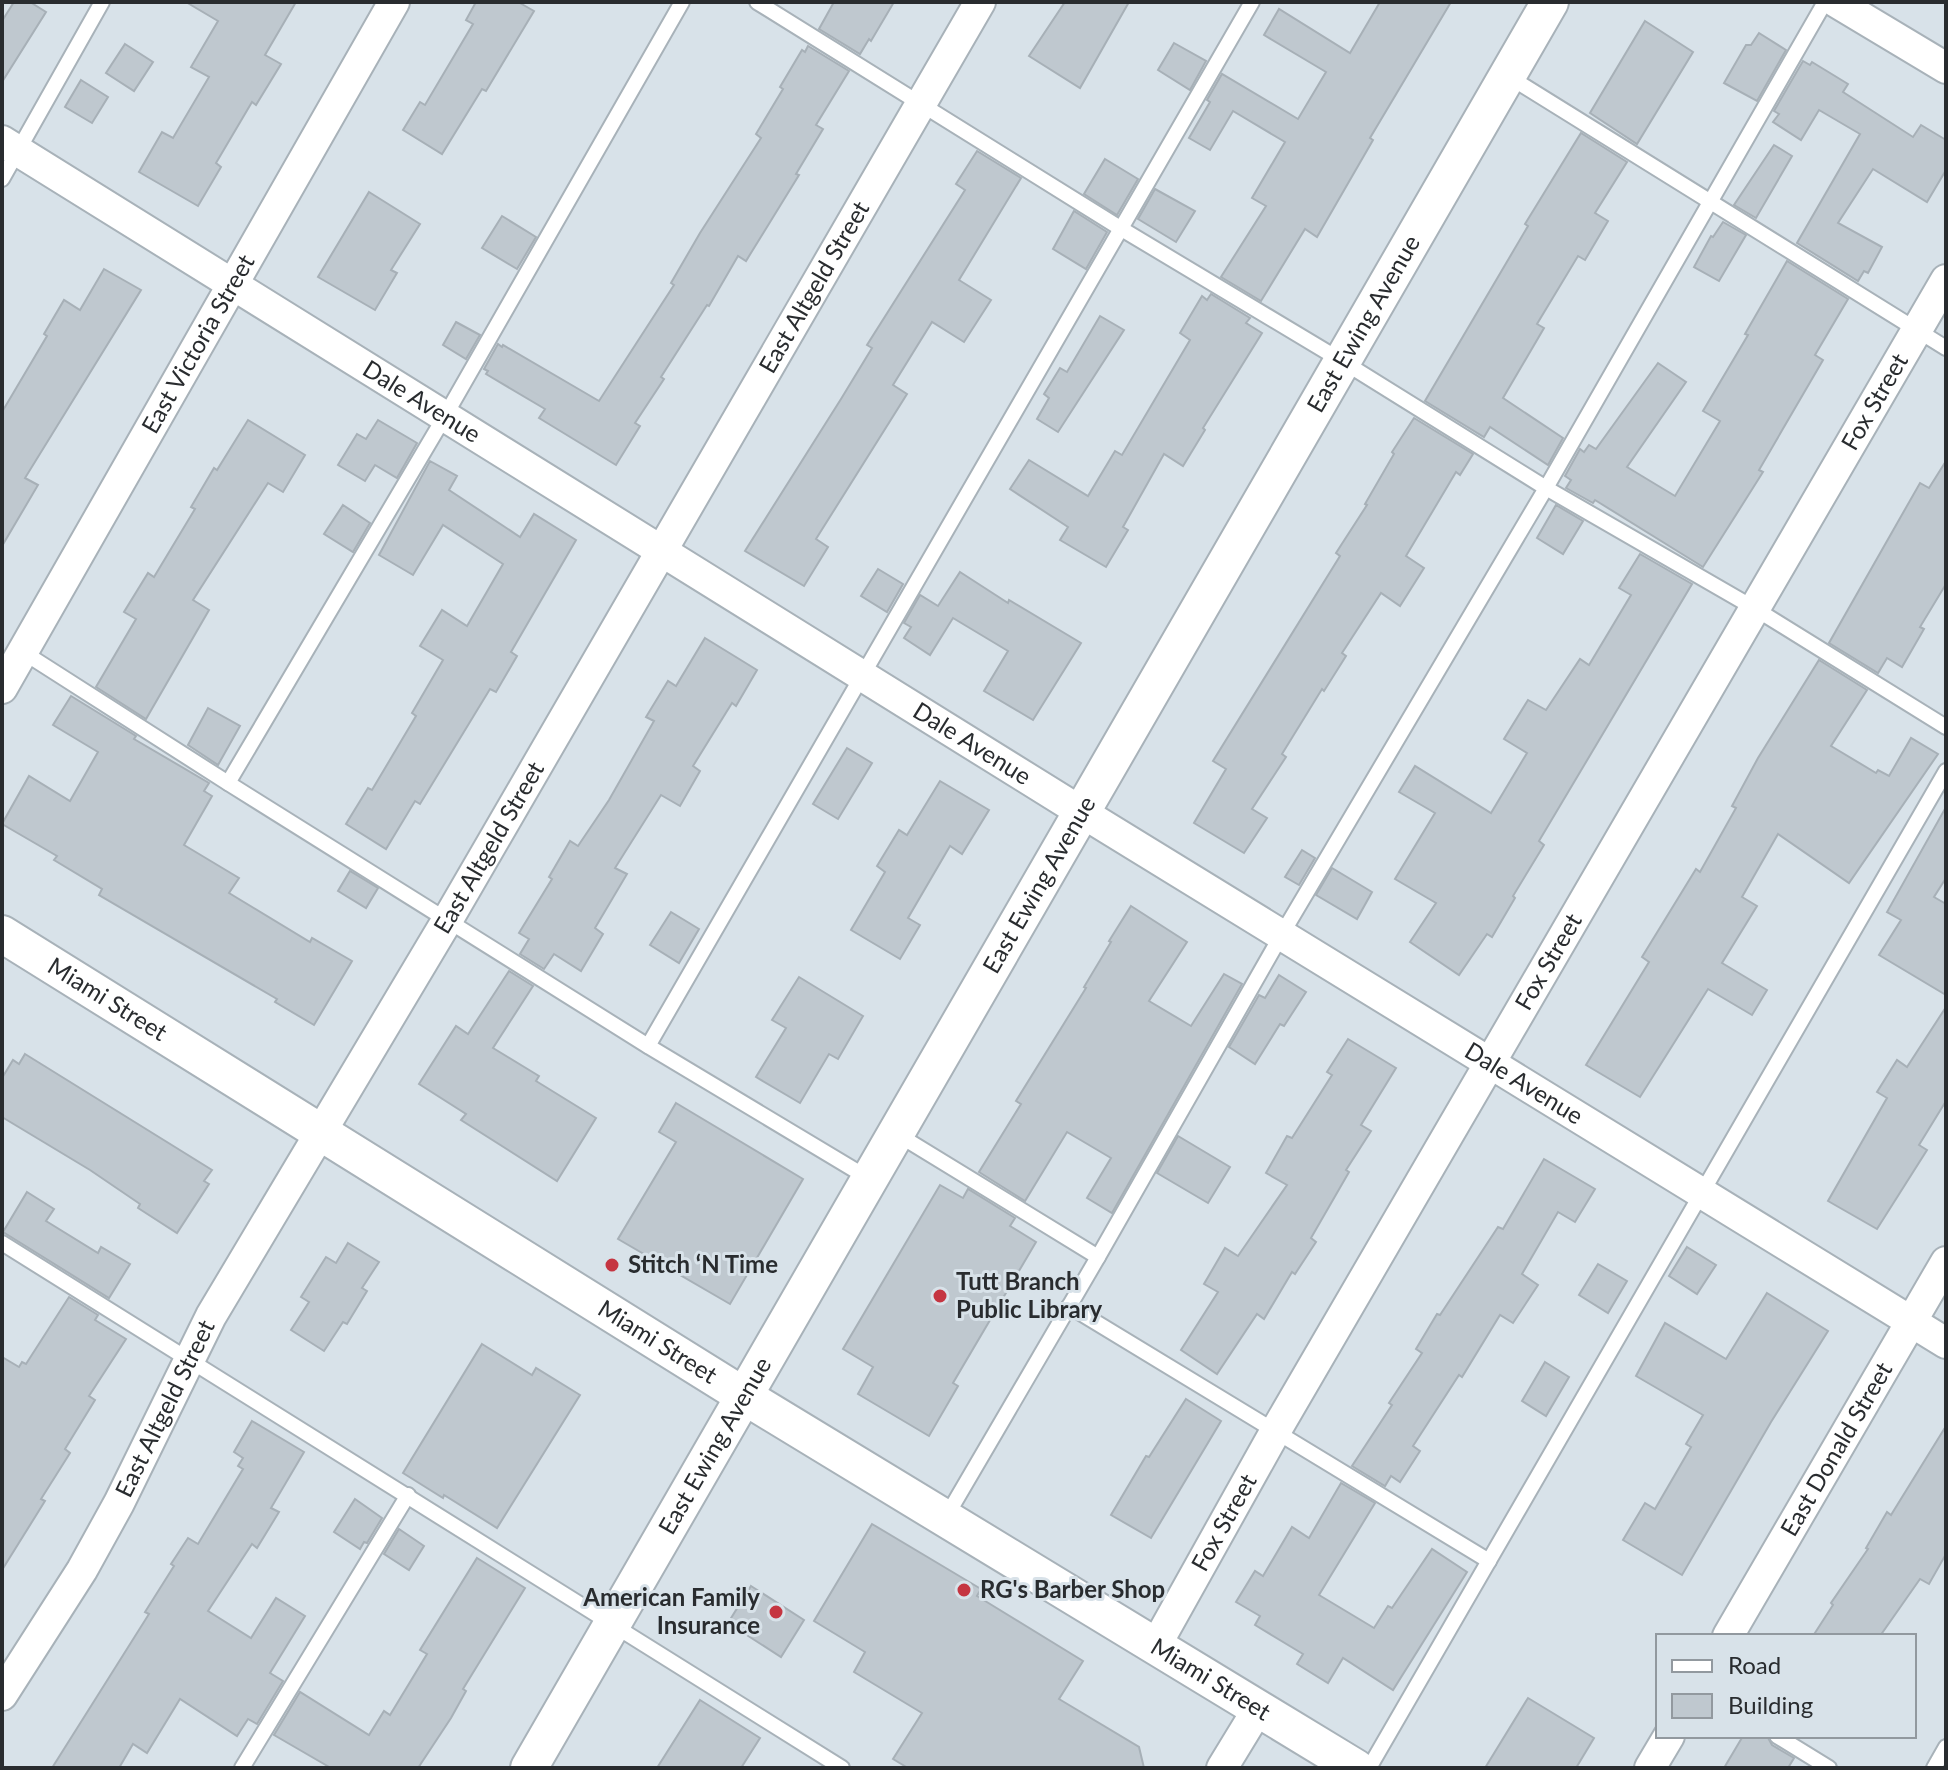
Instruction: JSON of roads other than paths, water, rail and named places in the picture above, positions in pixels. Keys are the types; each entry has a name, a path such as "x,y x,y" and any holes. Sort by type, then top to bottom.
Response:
{"street":[{"name":"East Victoria Street","path":"2,688 394,2"},
{"name":"East Altgeld Street","path":"2,1695 82,1570 119,1503 211,1316 448,919 980,2"},
{"name":"East Ewing Avenue","path":"529,1768 1550,2"},
{"path":"1836,2 1946,68"},
{"name":"Dale Avenue","path":"10,146 1083,813 1946,1343"},
{"name":"Fox Street","path":"1156,1645 1275,1432 1946,280"},
{"name":"Miami Street","path":"2,934 744,1396 1356,1768"},
{"name":"East Donald Street","path":"1729,1634 1946,1262"},
{"path":"1222,1768 1258,1709"},
{"path":"1650,1768 1668,1738"}],"lane":[{"path":"2,179 10,146 102,2"},
{"path":"228,783 445,416 682,2"},
{"path":"757,2 1546,488 1754,608 1946,727"},
{"path":"648,1046 1252,2"},
{"path":"945,1517 1282,934 1546,488 1825,2"},
{"path":"1507,76 1946,348"},
{"path":"23,652 648,1046 871,1180"},
{"path":"1369,1768 1946,771"},
{"path":"896,1134 1098,1257"},
{"path":"2,1243 842,1768"},
{"path":"1069,1306 1489,1561"},
{"path":"242,1768 408,1495"},
{"path":"1780,1738 1829,1768"},
{"path":"1934,1768 1946,1747"}],"place":[{"name":"Stitch ‘N Time","path":"612,1265"},
{"name":"Tutt Branch Public Library","path":"940,1296"},
{"name":"RG's Barber Shop","path":"964,1590"},
{"name":"American Family Insurance","path":"776,1612"}]}
